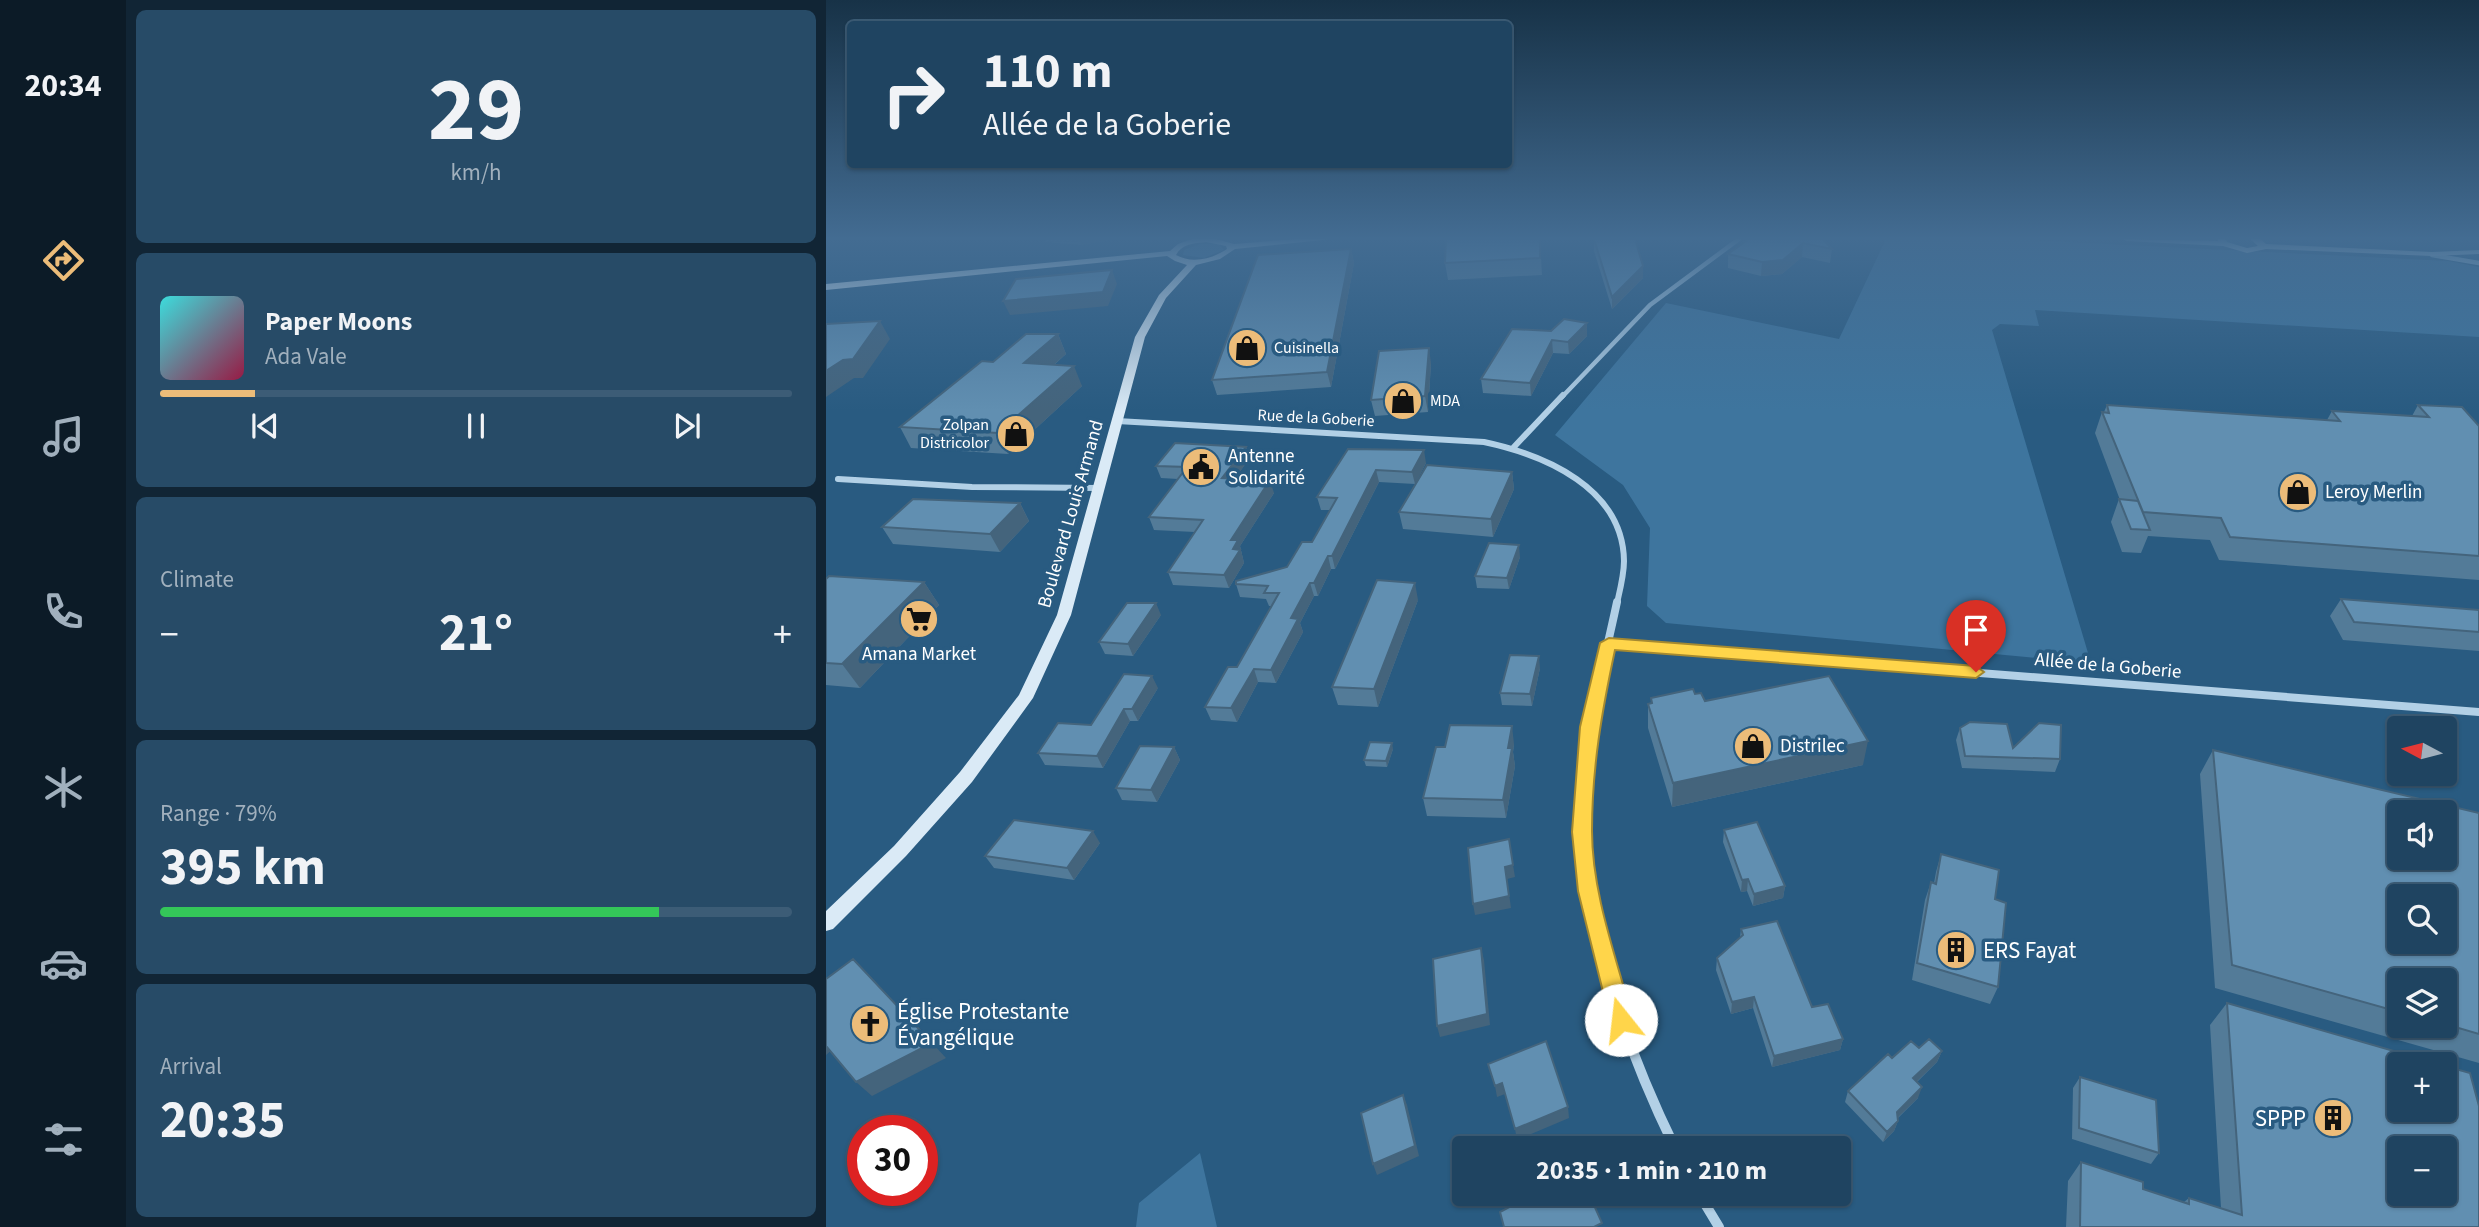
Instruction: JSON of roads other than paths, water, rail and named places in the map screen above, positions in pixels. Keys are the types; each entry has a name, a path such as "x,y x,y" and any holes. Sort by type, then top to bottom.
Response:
{"main road":[{"name":"Boulevard Louis Armand","path":"826,923 900,851 966,777 1025,698 1064,615 1146,321 1164,296"}],"street":[{"path":"1513,448 1650,306 1663,296"},
{"name":"Rue de la Goberie","path":"1117,421 1470,440 1513,448 1542,458 1569,474 1605,505 1622,543 1624,562 1609,643 1589,727 1583,791 1583,861 1621,1020 1647,1089 1669,1136"},
{"path":"838,479 972,487 1099,488"},
{"name":"Allée de la Goberie","path":"1609,643 2479,712"},
{"path":"1706,1206 1718,1227"}],"place":[{"name":"Cuisinella","path":"1247,348"},
{"name":"MDA","path":"1403,401"},
{"name":"Zolpan Districolor","path":"1016,434"},
{"name":"Antenne Solidarité","path":"1201,467"},
{"name":"Leroy Merlin","path":"2298,492"},
{"name":"Amana Market","path":"919,619"},
{"name":"Distrilec","path":"1753,746"},
{"name":"ERS Fayat","path":"1956,950"},
{"name":"Église Protestante Évangélique","path":"870,1024"},
{"name":"SPPP","path":"2333,1118"}]}
